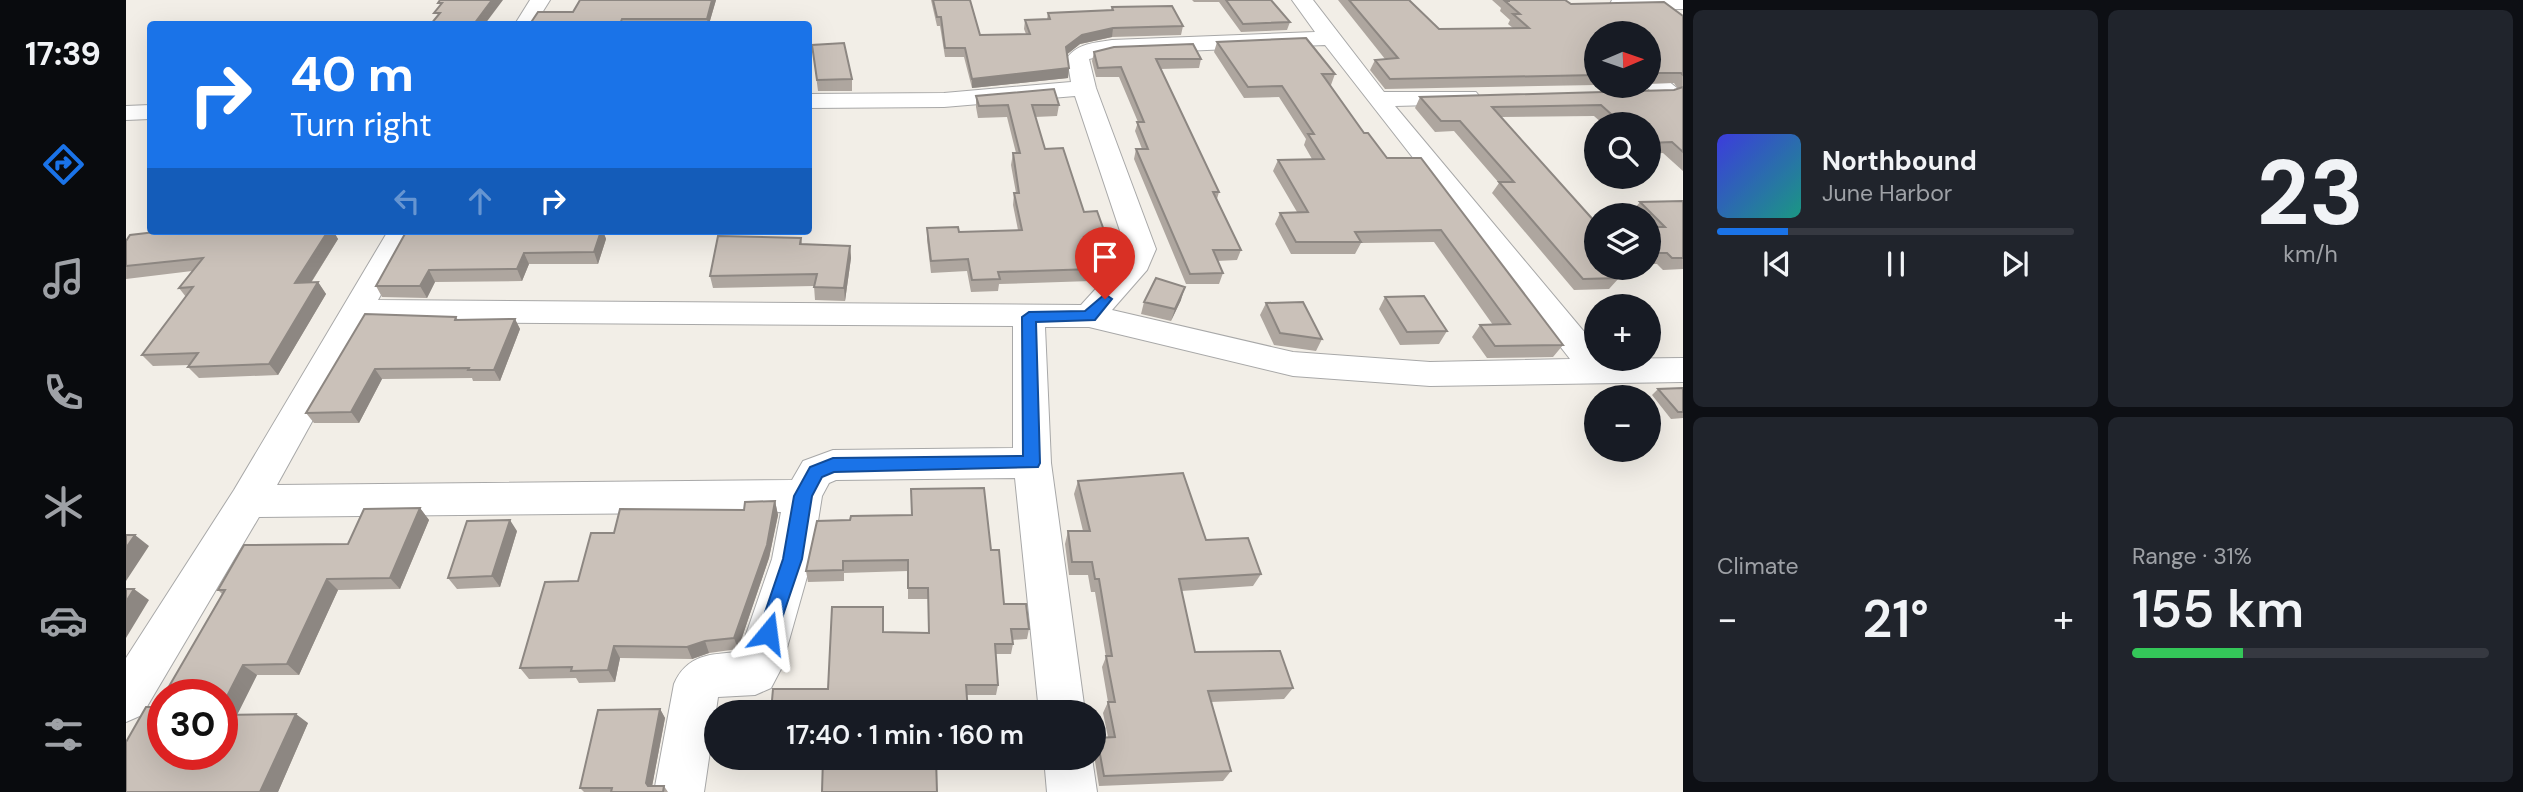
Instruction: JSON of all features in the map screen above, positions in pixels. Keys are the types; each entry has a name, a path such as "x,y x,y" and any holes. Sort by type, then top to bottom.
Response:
{"street":[{"path":"527,21 540,0"},
{"path":"1303,0 1377,99 1584,354"},
{"path":"1604,5 1683,3"},
{"path":"1089,316 1136,263 1141,249 1084,88 1078,58 1091,49 1330,37"},
{"path":"812,101 956,99 1084,88"},
{"path":"1377,99 1488,96"},
{"path":"126,113 147,112"},
{"path":"129,690 248,501 359,311 400,235"},
{"path":"359,311 1089,316 1293,364 1430,374 1584,369"},
{"path":"1029,317 1028,401 1032,463 1061,700"},
{"path":"1661,370 1683,370"},
{"path":"679,792 697,684 711,676 755,673 758,669 773,613 792,559 803,496 816,472 833,465 1032,463"},
{"path":"248,501 803,496"},
{"path":"1069,770 1072,792"}],"building":[{"path":"440,0 492,0 476,21 433,21 440,13 434,13 442,3 438,3"},
{"path":"580,0 712,0 707,19 532,21 538,12 573,12"},
{"path":"933,0 970,0 980,35 1030,34 1025,20 1050,19 1048,13 1113,10 1112,7 1172,6 1183,26 1113,28 1082,35 1066,47 1069,68 972,79 965,48 945,48 941,17 937,17"},
{"path":"1226,0 1271,0 1290,22 1243,24"},
{"path":"1349,0 1409,0 1439,29 1529,28 1513,14 1520,14 1505,1 1509,0 1565,0 1571,4 1664,2 1683,16 1683,75 1661,73 1661,21 1584,21 1584,75 1390,79 1375,60 1398,58"},
{"path":"1306,38 1335,74 1322,74 1364,133 1368,133 1387,158 1421,158 1563,345 1495,346 1480,325 1510,324 1441,230 1355,232 1361,242 1296,242 1280,213 1308,212 1278,160 1324,159 1308,134 1314,134 1282,86 1248,87 1217,42"},
{"path":"844,43 852,79 817,80 812,45"},
{"path":"1193,44 1201,59 1156,59 1219,192 1213,192 1241,250 1213,250 1223,273 1190,274 1136,149 1148,149 1137,122 1144,122 1121,67 1098,68 1094,52 1114,47"},
{"path":"1683,87 1683,152 1672,142 1661,142 1661,112 1609,112 1601,105 1492,107 1584,210 1583,279 1499,182 1514,182 1460,121 1441,121 1420,97 1584,92 1584,98 1661,98 1661,90"},
{"path":"1054,89 1059,105 1032,105 1045,149 1063,148 1084,212 1097,211 1106,236 1084,237 1094,269 998,272 1000,279 972,280 968,259 931,261 927,228 958,227 959,232 1022,230 1014,193 1019,193 1013,153 1020,153 1008,105 979,106 976,96"},
{"path":"1683,201 1683,258 1672,258 1667,253 1661,253 1661,227 1665,227 1661,223 1661,203 1640,202"},
{"path":"130,235 325,235 295,283 318,282 269,364 188,367 198,353 142,355 193,287 179,288 203,258 126,266 126,241"},
{"path":"404,235 600,235 594,252 524,253 517,269 429,270 420,286 376,286"},
{"path":"718,236 801,238 800,244 850,246 844,288 814,287 817,274 710,276"},
{"path":"1156,278 1185,287 1175,309 1144,302"},
{"path":"1424,296 1447,331 1407,332 1385,297"},
{"path":"1303,302 1322,339 1280,333 1266,303"},
{"path":"365,314 456,317 455,320 515,319 494,370 375,369 351,412 306,413"},
{"path":"1683,388 1683,412 1678,412 1661,392 1661,389"},
{"path":"1183,473 1206,540 1248,538 1261,574 1179,579 1195,652 1280,651 1293,688 1208,691 1231,771 1104,776 1106,738 1115,737 1108,702 1115,702 1106,656 1112,656 1099,579 1095,579 1092,562 1072,562 1068,531 1090,531 1078,481"},
{"path":"984,488 991,550 999,550 1004,604 1026,604 1029,629 1011,629 1013,644 995,644 998,685 966,685 967,700 772,700 773,689 828,689 832,607 883,607 883,632 929,633 928,588 908,588 908,560 843,561 843,570 806,571 817,521 850,520 851,516 912,515 911,489"},
{"path":"775,501 767,545 734,638 705,641 687,647 614,646 608,670 571,671 572,667 520,668 545,582 578,581 591,533 614,533 620,509 744,510 745,502"},
{"path":"420,508 390,578 327,579 287,664 243,665 236,679 173,679 225,590 218,590 244,545 348,544 364,509"},
{"path":"510,520 492,576 448,578 467,521"},
{"path":"126,535 135,535 126,548"},
{"path":"126,589 134,589 126,602"},
{"path":"146,707 147,770 238,770 238,715 296,714 260,792 126,792 126,742"},
{"path":"660,709 646,783 648,786 664,786 663,792 611,792 612,788 580,788 598,710"},
{"path":"823,770 936,770 937,792 822,792"}],"route":[{"path":"768,633 792,559 803,496 816,472 833,465 1032,463 1028,401 1029,317 1089,316 1105,299"}]}
